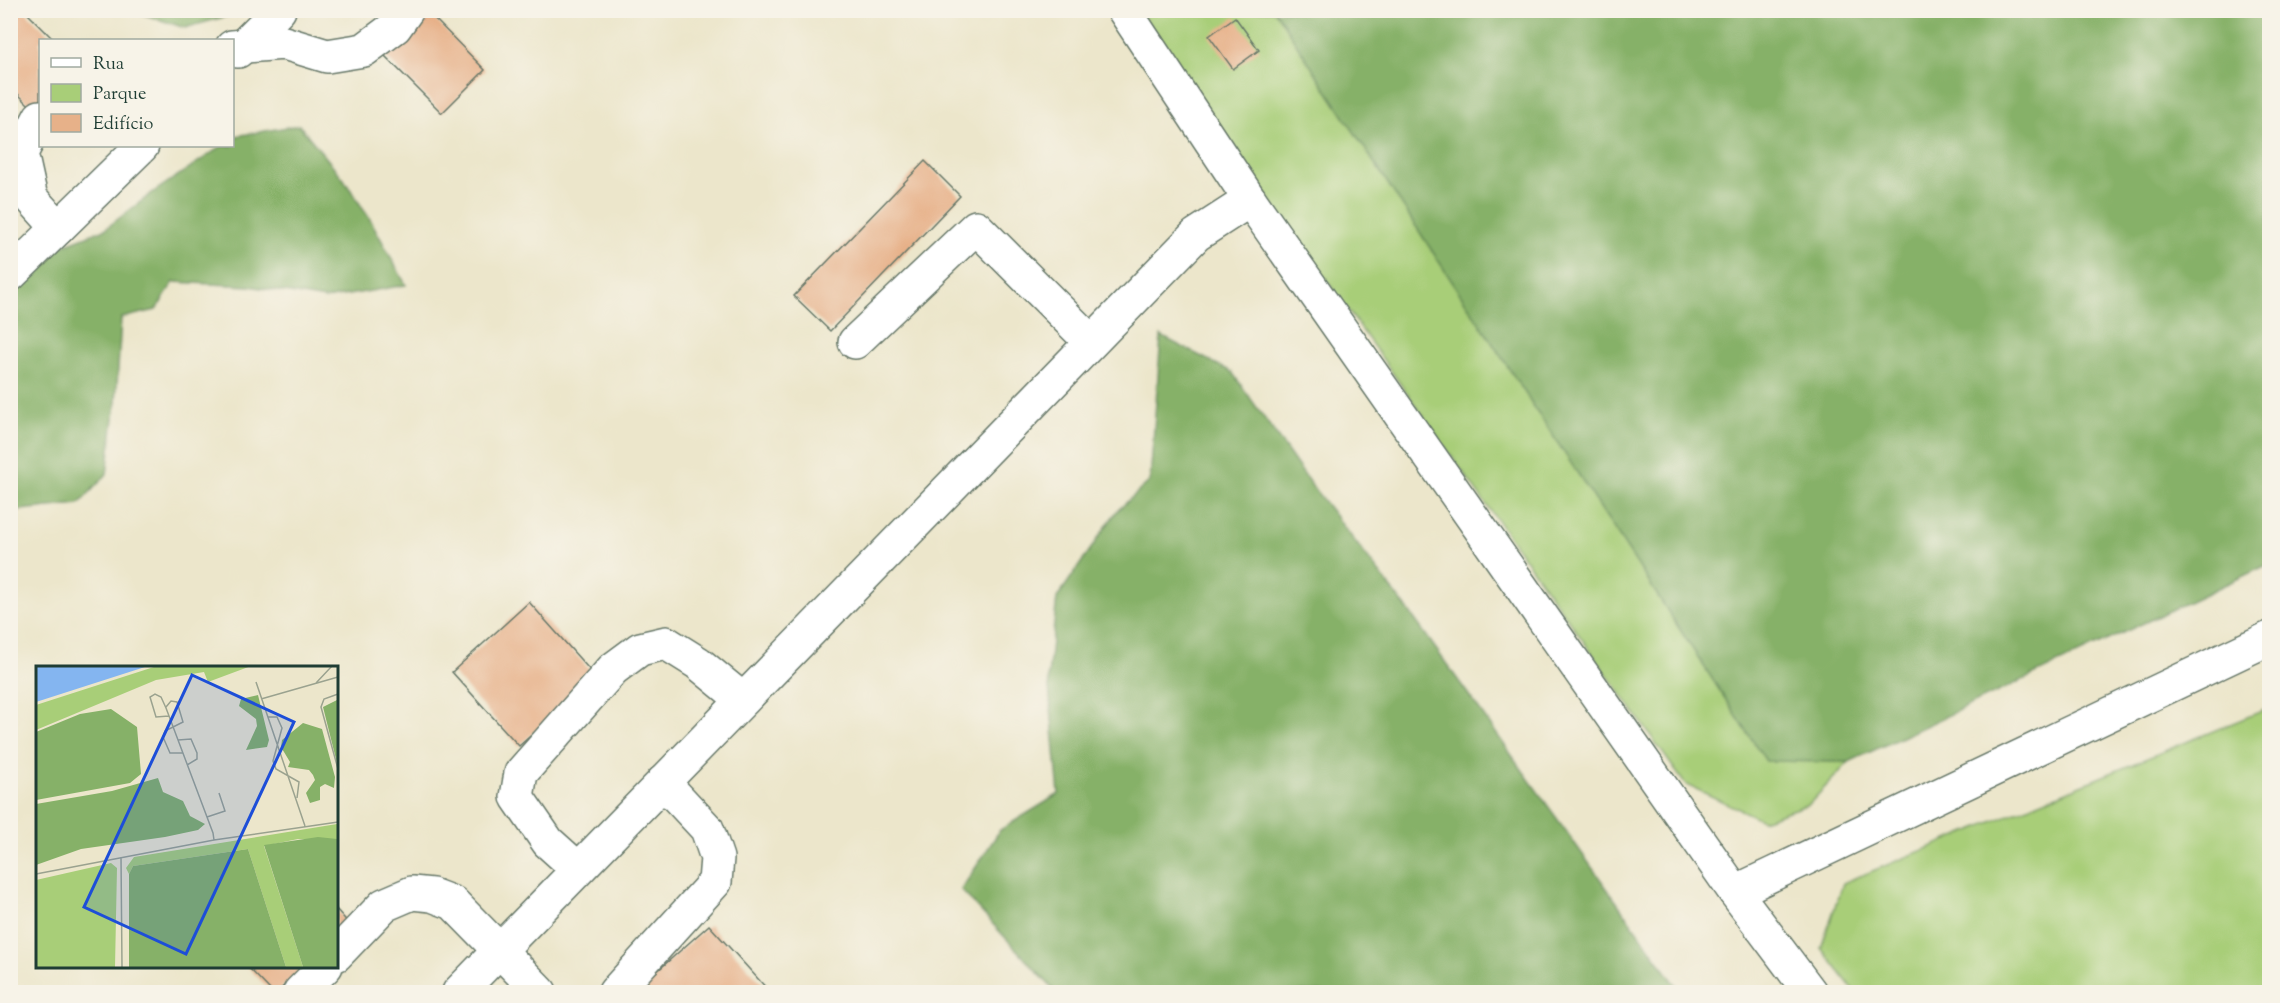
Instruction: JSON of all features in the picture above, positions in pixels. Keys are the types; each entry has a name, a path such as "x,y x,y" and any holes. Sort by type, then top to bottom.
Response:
{"street":[{"path":"236,49 279,10"},
{"path":"236,49 284,43 327,56 364,50 395,27 407,10"},
{"path":"1124,10 1250,200 1735,892 1810,993"},
{"path":"39,119 21,153 30,198 58,228"},
{"path":"10,275 141,147"},
{"path":"459,993 1196,234 1250,200"},
{"path":"855,342 976,226 1091,342"},
{"path":"1735,892 2270,638"},
{"path":"578,869 548,842 517,797 521,773 613,669 640,649 666,643 698,663 743,700"},
{"path":"615,993 715,882 717,858 707,829 663,782"},
{"path":"338,953 384,905 412,893 432,895 453,903 540,993"},
{"path":"300,993 325,967"}],"green space":[{"path":"246,10 185,28 133,11"},
{"path":"1139,11 1275,11 1766,761 1849,762 1809,804 1762,820 1685,784 1290,229"},
{"path":"1275,11 2269,11 2269,564 1849,762 1766,761"},
{"path":"299,125 343,178 371,221 406,285 325,299 249,286 174,282 156,310 121,318 116,402 107,474 79,504 11,511 11,293 56,248 105,229 152,193 221,147 234,147 236,136"},
{"path":"1161,336 1232,372 1309,482 1408,610 1681,992 1056,992 961,890 1000,830 1059,794 1048,676 1057,598 1116,512 1150,481"},
{"path":"2269,708 2269,992 1855,992 1821,948 1843,883"}],"building":[{"path":"19,10 24,10 53,39 39,39 39,102 33,109 10,86 10,19"},
{"path":"427,11 485,70 442,113 383,54"},
{"path":"1235,17 1259,50 1233,69 1209,36"},
{"path":"925,161 960,196 830,331 794,296"},
{"path":"529,602 596,677 519,746 452,672"},
{"path":"338,911 351,926 338,937"},
{"path":"709,925 770,992 634,992"},
{"path":"248,967 306,967 277,992 272,992"}]}
